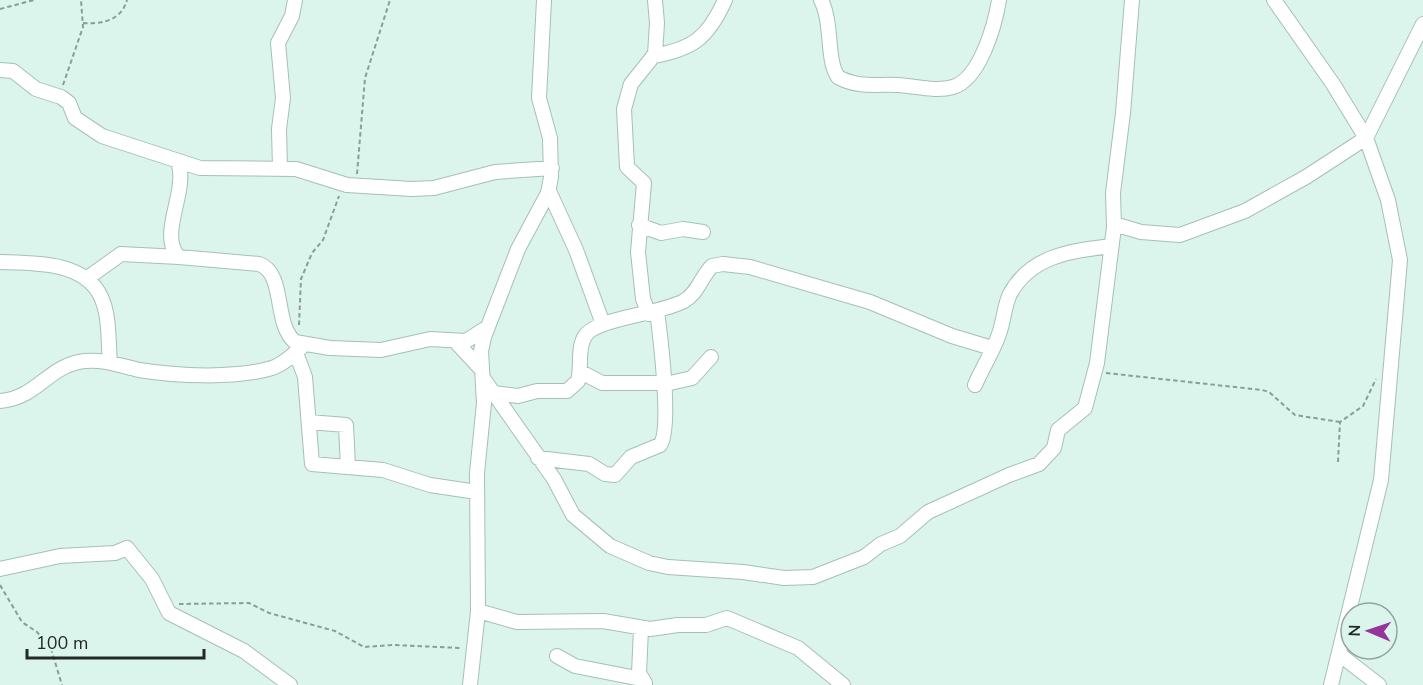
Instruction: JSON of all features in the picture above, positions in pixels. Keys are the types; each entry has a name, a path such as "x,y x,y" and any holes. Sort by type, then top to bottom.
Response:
{"street":[{"path":"280,168 279,129 283,98 278,43 292,16 295,0"},
{"path":"470,685 476,647 478,611 478,450 484,415 481,351 518,249 549,191 552,168 550,138 539,98 544,0"},
{"path":"538,458 589,464 605,474 618,474 631,458 654,448 664,440 663,384 653,312 643,299 639,280 639,225 644,183 627,167 624,109 631,84 653,56 657,29 655,0"},
{"path":"653,56 693,45 714,20 725,0"},
{"path":"821,0 826,10 832,66 838,78 860,85 940,89 952,87 970,76 989,38 999,0"},
{"path":"454,341 483,374 554,479 573,515 590,532 627,554 649,563 686,570 743,572 784,578 813,577 864,557 881,544 900,536 928,512 1009,475 1039,464 1054,448 1058,430 1085,408 1094,374 1114,224 1113,193 1124,102 1132,0"},
{"path":"1274,0 1333,84 1366,138 1388,200 1400,260 1381,480 1352,601"},
{"path":"1114,224 1141,232 1179,235 1208,226 1274,196 1366,138 1423,24"},
{"path":"0,70 13,71 36,89 60,96 69,103 75,118 102,136 178,162 223,170 296,169 349,185 434,188 495,172 552,168"},
{"path":"178,162 181,176 171,234 173,249 179,257"},
{"path":"549,191 576,250 603,324"},
{"path":"639,225 661,233 677,229 703,232"},
{"path":"975,385 999,334 1009,295 1018,281 1032,268 1058,254 1111,246"},
{"path":"86,279 121,254 259,264 267,268 275,283 284,326 290,338 299,347 305,376 310,462 315,465 382,470 430,485 477,492"},
{"path":"0,262 69,269 86,279 102,298 110,362"},
{"path":"494,393 523,395 537,391 567,391 578,381 581,372 584,336 603,324 683,302 693,295 712,266 733,264 870,302 952,336 992,348"},
{"path":"0,401 21,398 51,374 71,363 110,362 158,373 208,375 274,368 299,347 369,351 430,339 465,341 488,327"},
{"path":"581,372 602,383 663,384 692,378 699,373 711,357"},
{"path":"309,422 346,425 348,467"},
{"path":"0,569 60,556 115,553 128,548 152,579 164,606 178,619 244,651 290,685"},
{"path":"478,611 517,622 603,621 642,629 706,625 727,618 798,648 837,683"},
{"path":"557,656 576,666 644,682 639,664 642,629"},
{"path":"1330,685 1339,654"},
{"path":"1348,661 1379,685"}],"path":[{"path":"0,9 34,0"},
{"path":"60,96 83,23 81,0"},
{"path":"83,23 99,24 112,19 123,10 127,0"},
{"path":"299,347 301,279 309,258 323,240 349,185 365,78 390,0"},
{"path":"1094,374 1262,390 1269,392 1295,416 1340,422 1362,406 1377,378"},
{"path":"1338,462 1340,422"},
{"path":"0,585 22,622 37,632 51,649 62,685"},
{"path":"164,606 225,602 249,603 269,613 335,631 364,647 393,645 449,649 476,647"}]}
